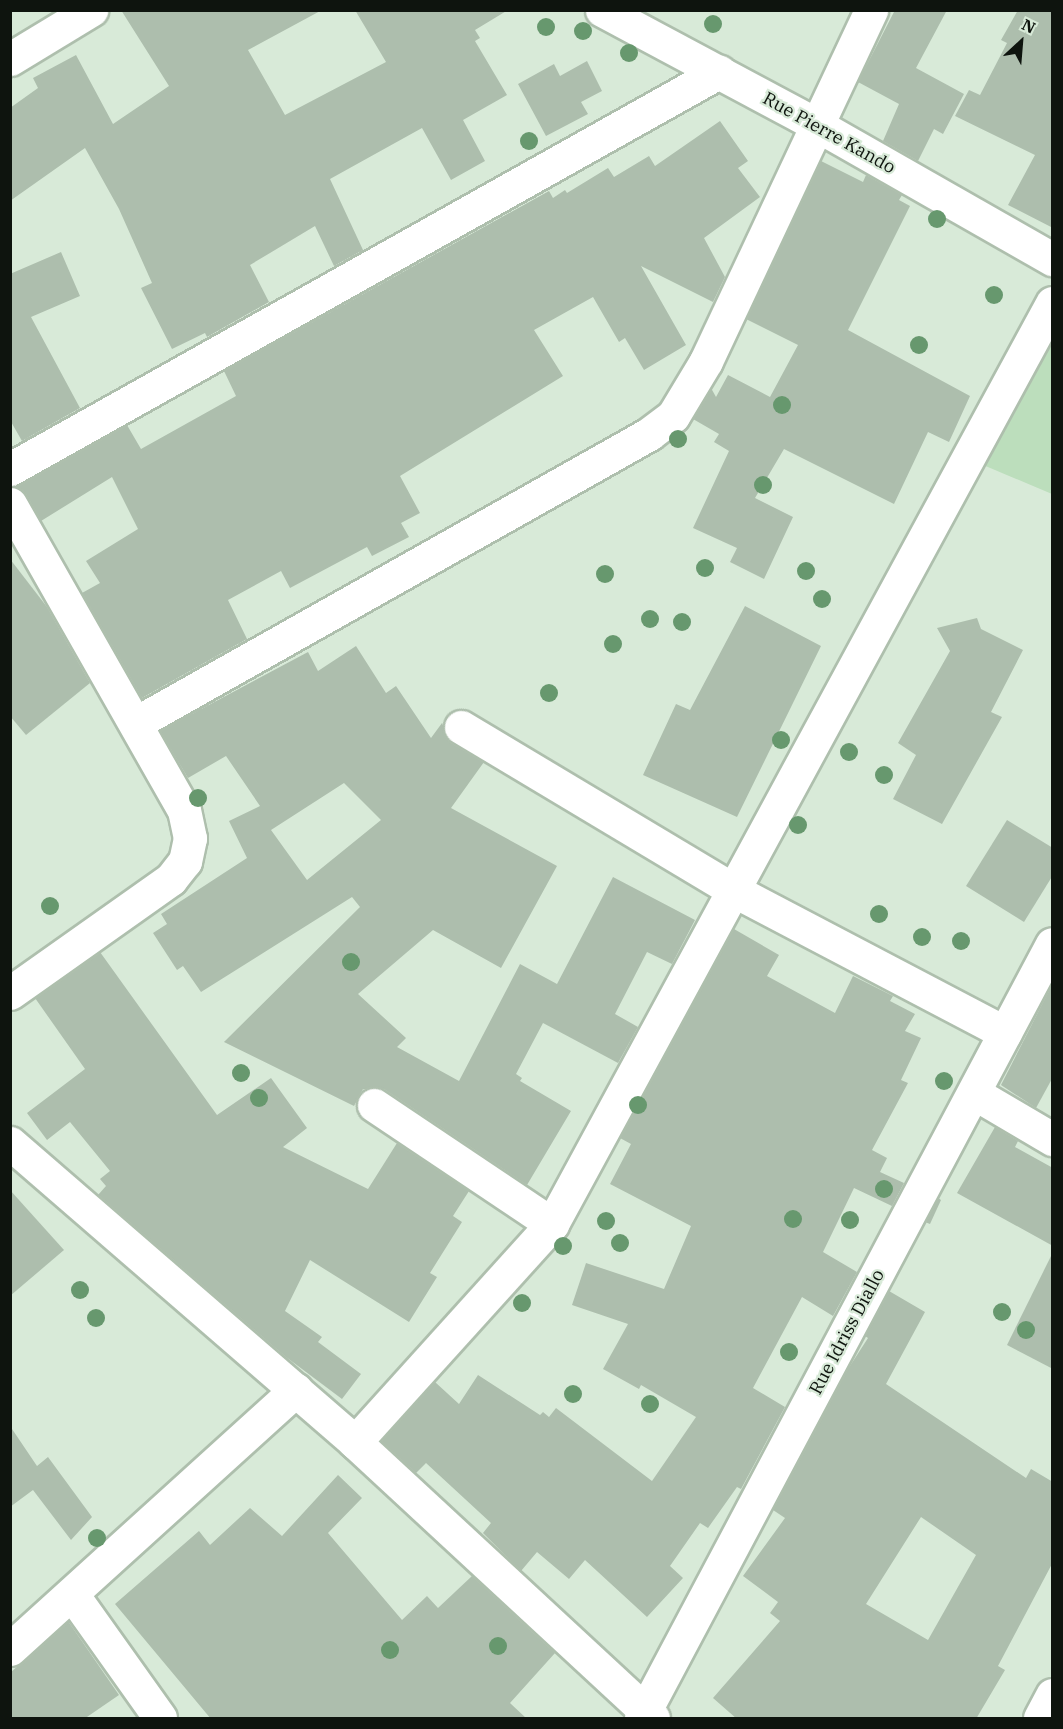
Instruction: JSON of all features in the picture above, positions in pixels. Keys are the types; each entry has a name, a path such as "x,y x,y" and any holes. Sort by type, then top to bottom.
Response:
{"main road":[{"path":"10,59 92,10"},
{"name":"Rue Pierre Kando","path":"602,10 817,124 1053,259"},
{"path":"136,723 649,434 673,416 706,362 871,10"},
{"path":"10,469 719,72"},
{"path":"355,1442 552,1224 1053,303"},
{"path":"10,504 184,810 190,838 185,861 171,879 10,993"},
{"path":"461,727 734,890 1005,1033"},
{"name":"Rue Idriss Diallo","path":"647,1717 1053,944"},
{"path":"974,1093 1053,1139"},
{"path":"374,1105 552,1224"},
{"path":"10,1143 355,1442 647,1717"},
{"path":"10,1649 296,1390"},
{"path":"72,1593 160,1719"},
{"path":"1040,1719 1053,1695"}],"green space":[{"path":"1052,321 1052,494 976,462"}],"building":[{"path":"121,10 322,10 248,50 285,115 386,62 355,10 508,10 475,30 480,38 475,41 507,95 463,120 485,161 451,180 422,128 330,179 363,250 334,266 315,226 250,265 269,302 207,337 205,333 172,349 141,288 152,283 119,209 85,148 10,201 10,108 38,88 33,78 76,55 113,124 169,86"},
{"path":"895,10 947,10 916,68 964,94 943,134 934,129 918,161 883,141 899,104 858,82"},
{"path":"1018,10 1053,10 1053,228 1008,205 1035,155 955,116 969,90 980,95 1007,43 1001,40"},
{"path":"587,61 602,91 581,102 588,114 546,136 518,84 554,64 560,76"},
{"path":"720,121 748,161 738,168 760,197 704,238 725,277 713,302 641,266 686,345 644,370 625,338 619,342 593,297 534,330 563,376 400,476 420,513 401,523 409,537 372,556 367,547 290,588 281,571 228,600 247,639 142,698 82,593 100,583 86,561 138,529 112,477 41,521 26,494 15,487 127,425 141,449 236,396 224,371 549,191 553,198 565,190 567,193 608,168 614,177 649,156 655,166"},
{"path":"821,161 863,182 866,175 902,195 899,200 910,206 848,330 970,396 949,442 928,432 894,504 784,449 755,498 793,517 764,579 730,562 737,548 693,528 729,451 714,442 719,434 693,419 711,388 716,397 728,375 770,397 798,345 746,319"},
{"path":"61,252 80,296 31,317 80,408 22,441 10,420 10,274"},
{"path":"10,559 47,607 90,683 26,735 10,716"},
{"path":"745,606 821,646 737,817 643,775 676,704 690,710"},
{"path":"977,618 981,629 1023,650 991,712 1002,717 942,824 893,799 916,755 898,743 950,651 937,628"},
{"path":"356,646 386,693 396,686 431,738 442,723 451,743 484,762 451,808 557,866 501,968 433,930 358,994 406,1038 397,1047 459,1081 520,964 557,984 613,877 695,920 672,964 647,952 615,1014 638,1027 618,1063 543,1023 516,1074 522,1078 520,1081 571,1111 527,1185 384,1089 363,1089 354,1106 224,1042 360,907 352,897 201,992 183,966 177,970 153,933 167,924 161,914 247,858 229,821 260,806 226,756 188,778 160,731 308,652 318,671","holes":["344,783 381,820 307,880 271,830"]},
{"path":"1007,820 1053,848 1053,875 1024,922 966,886"},
{"path":"734,929 779,955 767,976 835,1013 853,976 893,996 890,1001 915,1014 905,1031 921,1038 901,1080 908,1083 872,1150 887,1158 880,1172 904,1183 892,1206 854,1188 823,1252 857,1272 833,1316 802,1297 753,1388 785,1407 741,1489 737,1487 708,1528 700,1523 670,1566 683,1578 647,1617 585,1560 569,1579 537,1552 521,1571 483,1533 491,1523 426,1463 416,1473 381,1441 435,1382 459,1404 478,1375 540,1415 543,1412 549,1417 556,1408 652,1481 696,1417 641,1385 639,1389 603,1369 628,1324 572,1305 586,1263 664,1289 691,1226 610,1184 631,1144 620,1138"},
{"path":"100,952 217,1115 271,1078 307,1128 283,1147 368,1189 397,1143 469,1191 453,1216 462,1222 430,1273 437,1277 409,1322 310,1260 285,1311 322,1337 318,1342 361,1374 342,1399 286,1357 98,1195 106,1186 100,1179 110,1171 70,1122 47,1140 27,1113 85,1069 35,998"},
{"path":"1053,983 1053,1077 1036,1108 1001,1085"},
{"path":"995,1127 1018,1141 1015,1147 1053,1168 1053,1246 957,1193"},
{"path":"10,1190 64,1250 10,1296"},
{"path":"938,1198 941,1200 930,1224 925,1222"},
{"path":"1053,1252 1053,1369 1007,1345"},
{"path":"889,1291 925,1312 886,1384 1026,1478 1031,1469 1053,1482 1053,1562 998,1666 1005,1670 976,1719 737,1719 713,1698 780,1621 770,1613 778,1602 743,1576 785,1518 773,1510 848,1369 868,1338 865,1336","holes":["921,1517 976,1555 928,1640 866,1604"]},
{"path":"10,1426 37,1466 48,1457 92,1517 71,1540 33,1490 10,1507"},
{"path":"338,1475 362,1498 328,1533 402,1620 427,1596 438,1608 472,1576 555,1653 510,1703 527,1719 211,1719 115,1604 199,1531 210,1545 250,1508 282,1536"},
{"path":"68,1621 119,1695 84,1719 10,1719 10,1673"}]}
